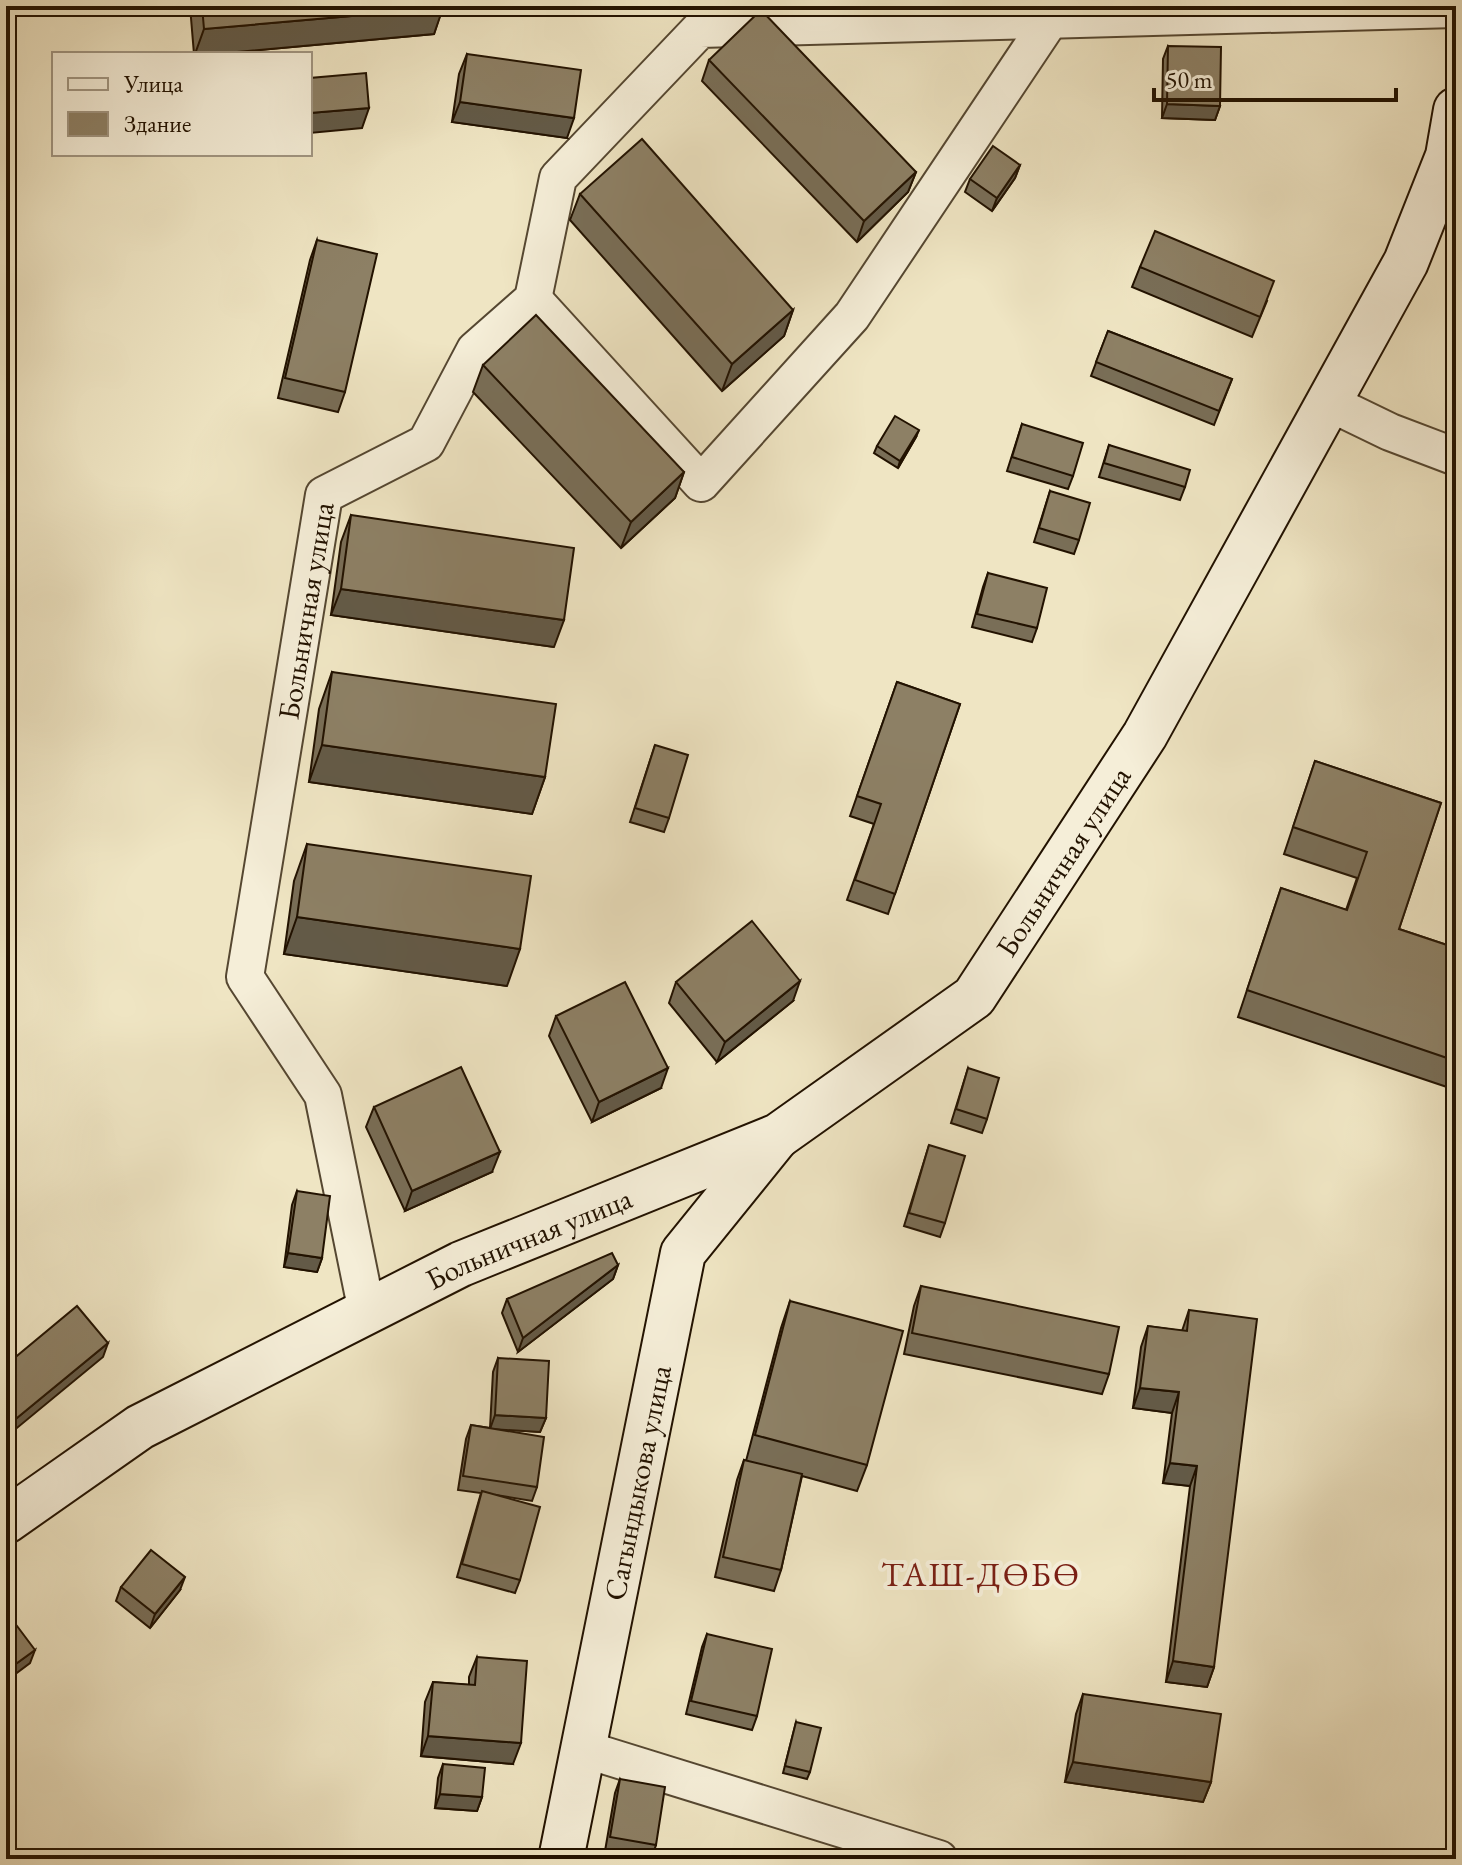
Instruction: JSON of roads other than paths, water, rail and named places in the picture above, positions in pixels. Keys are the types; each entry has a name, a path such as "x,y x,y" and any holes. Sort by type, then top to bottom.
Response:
{"street":[{"path":"1050,20 852,316 701,483 533,299 558,178 700,29 1456,9"},
{"name":"Больничная улица","path":"6,1521 140,1427 461,1264 778,1136 974,997 1145,735 1406,262 1448,156 1456,110"},
{"name":"Больничная улица","path":"367,1312 323,1095 245,977 324,495 426,443 475,350 533,299"},
{"path":"1328,402 1390,432 1456,457"},
{"name":"Сагындыкова улица","path":"561,1859 683,1253 778,1136"},
{"path":"584,1749 939,1859"}],"district":[{"name":"ТАШ-ДӨБӨ","path":"981,1574"}]}
